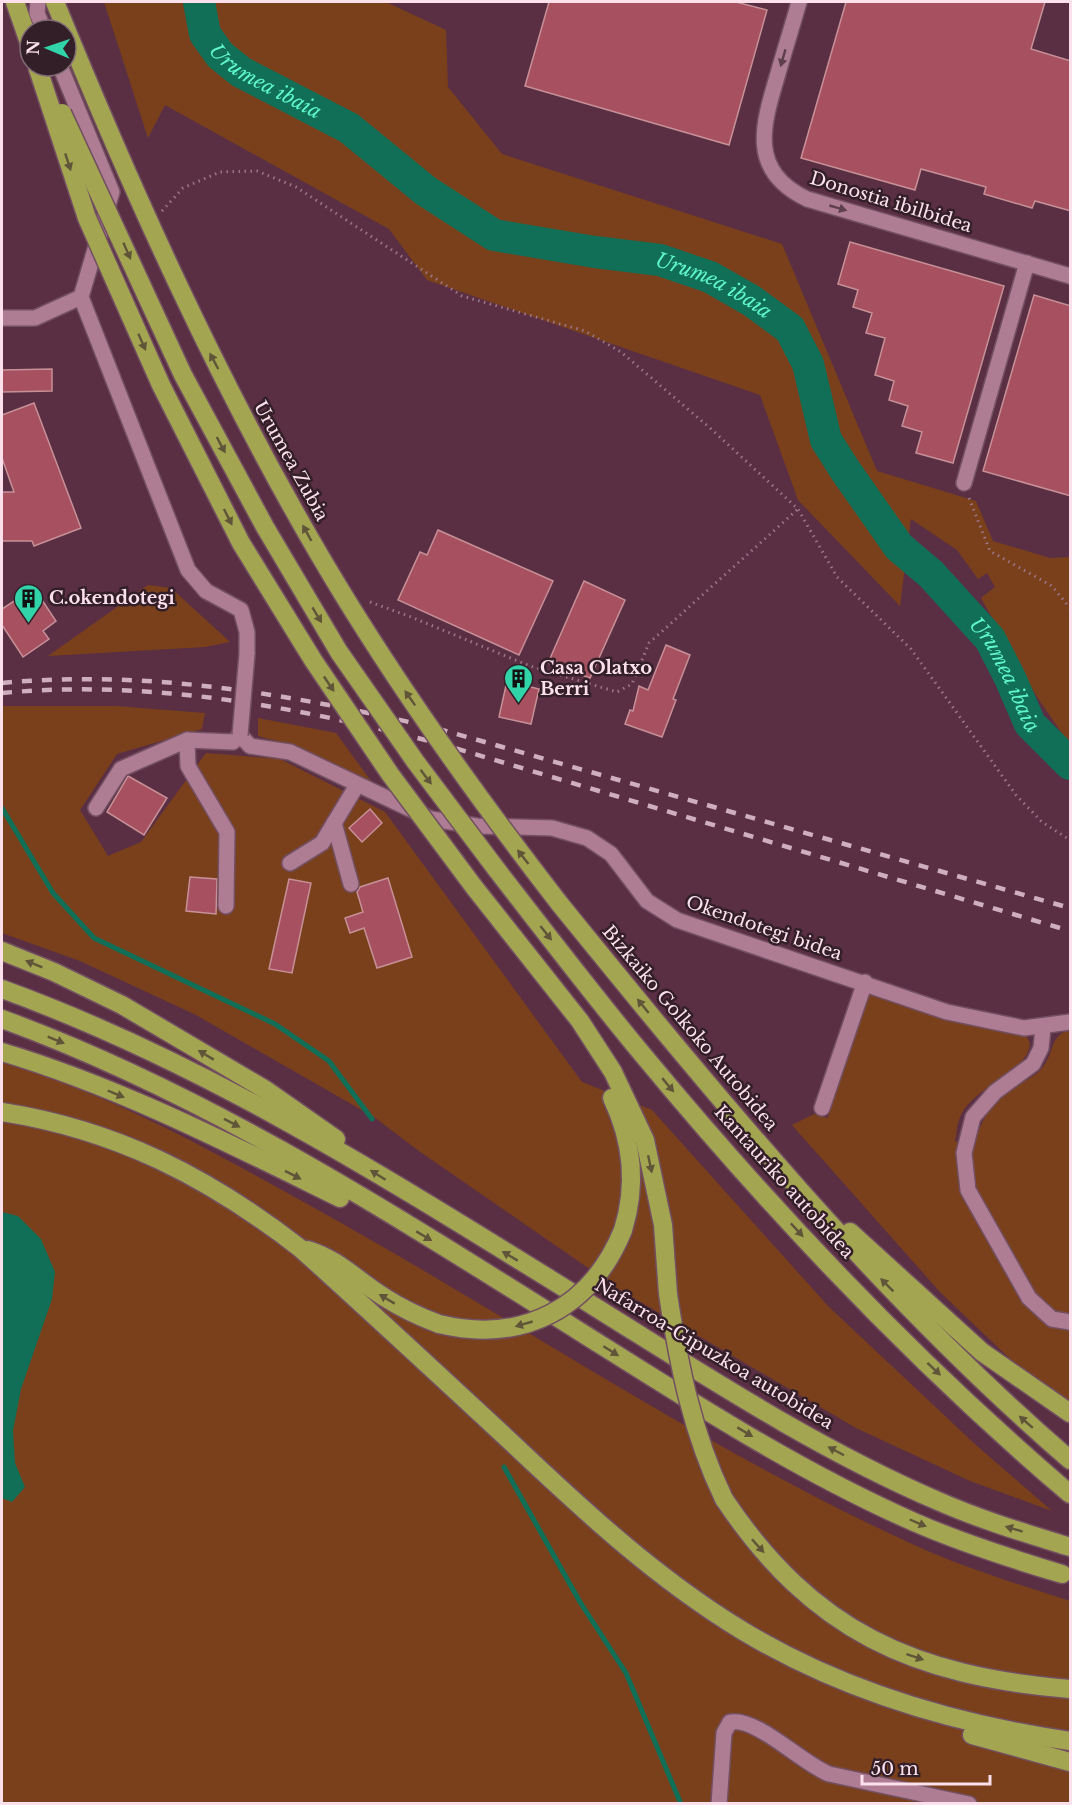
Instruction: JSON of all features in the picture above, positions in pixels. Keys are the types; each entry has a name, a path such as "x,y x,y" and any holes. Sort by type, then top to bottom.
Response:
{"highway":[{"path":"15,2 21,18"},
{"name":"Urumea Zubia","path":"54,2 113,145 208,350 320,557 404,689 475,792 559,903"},
{"path":"42,78 87,218 160,385 241,543 313,660 390,774 474,887 580,1021 613,1072 645,1140 663,1225 668,1294 679,1367 706,1463 724,1499 750,1537 783,1575 840,1622 890,1649 946,1668 993,1680 1071,1689"},
{"name":"Kantauriko autobidea","path":"44,78 85,159 183,375 265,527 339,652 415,761 496,870 642,1055 738,1166 902,1339 1071,1494"},
{"name":"Bizkaiko Golkoko Autobidea","path":"559,903 667,1036 790,1179"},
{"path":"300,1248 326,1255 383,1297 420,1318 458,1329 496,1330 534,1322 552,1314 583,1292 608,1263 628,1213 632,1177 627,1142 617,1107 595,1061 512,936"},
{"path":"2,951 54,972 122,1005 266,1090 334,1136 355,1161"},
{"name":"Nafarroa-Gipuzkoa autobidea","path":"2,989 97,1026 157,1053 258,1104 802,1434 939,1502 996,1524 1070,1547"},
{"path":"2,1019 146,1079 248,1131 374,1205 664,1385 841,1487 914,1522 990,1552 1062,1575"},
{"path":"2,1052 90,1083 174,1119 342,1199 374,1205"},
{"path":"2,1112 65,1124 103,1136 173,1164 239,1203 300,1248 588,1514 675,1585 745,1632 819,1671 935,1714 1024,1734 1071,1741"},
{"path":"790,1179 974,1345 1071,1413"},
{"name":"Kantauriko autobidea","path":"790,1179 850,1249 978,1377 1071,1460"},
{"path":"935,1714 956,1730 1071,1762"}],"street":[{"name":"Donostia ibilbidea","path":"799,2 763,130 765,155 777,177 786,186 807,199 1071,276"},
{"path":"65,78 112,192 81,297 188,570 206,591 241,610 245,617 247,654 240,735 233,742 187,740 122,769 96,808"},
{"path":"964,483 1027,263"},
{"path":"2,318 35,318 81,297"},
{"name":"Okendotegi bidea","path":"240,735 250,746 290,752 431,819 477,826 552,828 588,838 611,854 639,892 661,912 677,920 979,1020 1024,1028 1043,1028 1071,1022"},
{"path":"187,740 188,766 227,832 226,906"},
{"path":"290,863 322,843 357,785"},
{"path":"334,823 351,884"},
{"path":"822,1108 865,982"},
{"path":"1043,1028 1041,1048 1033,1064 995,1092 973,1117 964,1154 968,1191 1029,1298 1052,1319 1071,1322"},
{"path":"719,1802 724,1733 730,1722 740,1720 756,1727 812,1768 847,1779 969,1803"}],"path":[{"path":"160,214 183,189 220,172 257,171 296,187 462,296 585,331 621,352 798,509 837,578 911,649 1016,795 1042,822 1071,840"},
{"path":"964,483 985,544 990,551 1052,586 1071,608"},
{"path":"367,601 411,616 530,666 617,692 632,684 649,643 798,509"}],"shaded area":[{"path":"104,2 386,2 446,30 448,87 502,154 782,244 877,471 976,501 993,541 1050,558 1070,557 1070,745 1037,697 981,598 995,587 987,573 978,579 957,550 911,519 900,606 798,500 760,395 427,280 389,229 165,105 148,138"},
{"path":"148,585 171,588 230,642 205,647 48,656"},
{"path":"2,706 115,706 205,713 202,729 117,754 80,810 108,856 141,842 206,753 280,759 385,812 582,1082 652,1110 829,1307 977,1446 1052,1511 970,1481 856,1428 620,1290 419,1151 374,1117 196,1015 80,961 2,933"},
{"path":"258,718 336,733 371,781 298,747 258,736"},
{"path":"872,994 1027,1037 1030,1044 1027,1054 1020,1063 979,1094 960,1116 955,1141 972,1146 988,1111 997,1099 1038,1072 1046,1062 1055,1040 1063,1032 1070,1030 1070,1416 940,1292 792,1125 814,1114 828,1118 834,1081 865,1000"},
{"path":"2,1063 84,1091 203,1147 392,1252 685,1426 835,1507 950,1560 1070,1601 1070,1803 2,1803"},
{"path":"2,1212 18,1216 41,1239 55,1272 52,1299 21,1389 13,1431 15,1463 25,1487 12,1502 2,1498"}],"building":[{"path":"549,2 736,2 767,10 729,145 525,86"},
{"path":"846,2 1045,2 1031,49 1071,61 1071,211 1035,201 1032,208 984,194 986,187 921,169 915,190 801,158"},
{"path":"850,242 1004,286 953,463 916,453 922,432 902,426 908,406 889,400 894,381 875,375 885,338 866,333 872,313 853,307 858,290 838,284"},
{"path":"1034,295 1071,306 1071,496 983,471"},
{"path":"52,369 52,391 2,392 2,370"},
{"path":"34,403 81,528 34,546 32,541 2,541 2,492 14,492 2,458 2,415"},
{"path":"438,530 553,581 519,655 398,600 420,552 427,555"},
{"path":"584,581 625,600 590,678 548,663"},
{"name":"C.okendotegi","path":"34,588 56,621 43,631 49,639 23,657 2,625 2,609"},
{"path":"666,645 690,655 673,699 676,700 662,737 625,724 630,710 633,711 639,686 648,690"},
{"name":"Casa Olatxo Berri","path":"507,681 539,689 531,724 499,717"},
{"path":"128,776 167,798 144,835 107,812"},
{"path":"370,809 382,823 362,842 349,828"},
{"path":"190,877 217,879 216,914 186,911"},
{"path":"388,878 412,957 377,968 364,928 350,933 345,918 363,912 357,892 360,887"},
{"path":"289,879 311,883 292,973 269,969"}],"waterway":[{"name":"Urumea ibaia","path":"199,2 205,34 220,55 241,72 349,128 426,191 494,235 660,260 710,277 752,301 790,329 808,364 826,440 845,470 899,547 931,574 990,639 1030,724 1070,764"},
{"path":"2,808 53,893 94,938 275,1024 329,1061 372,1119"},
{"path":"504,1467 580,1602 626,1673 681,1804"}],"railway":[{"path":"2,683 57,680 167,682 277,696 385,717 439,729 1070,908"},
{"path":"2,693 58,690 168,693 223,699 333,718 441,744 1070,931"}],"place":[{"name":"C.okendotegi","path":"28,624"},
{"name":"Casa Olatxo Berri","path":"519,704"}]}
